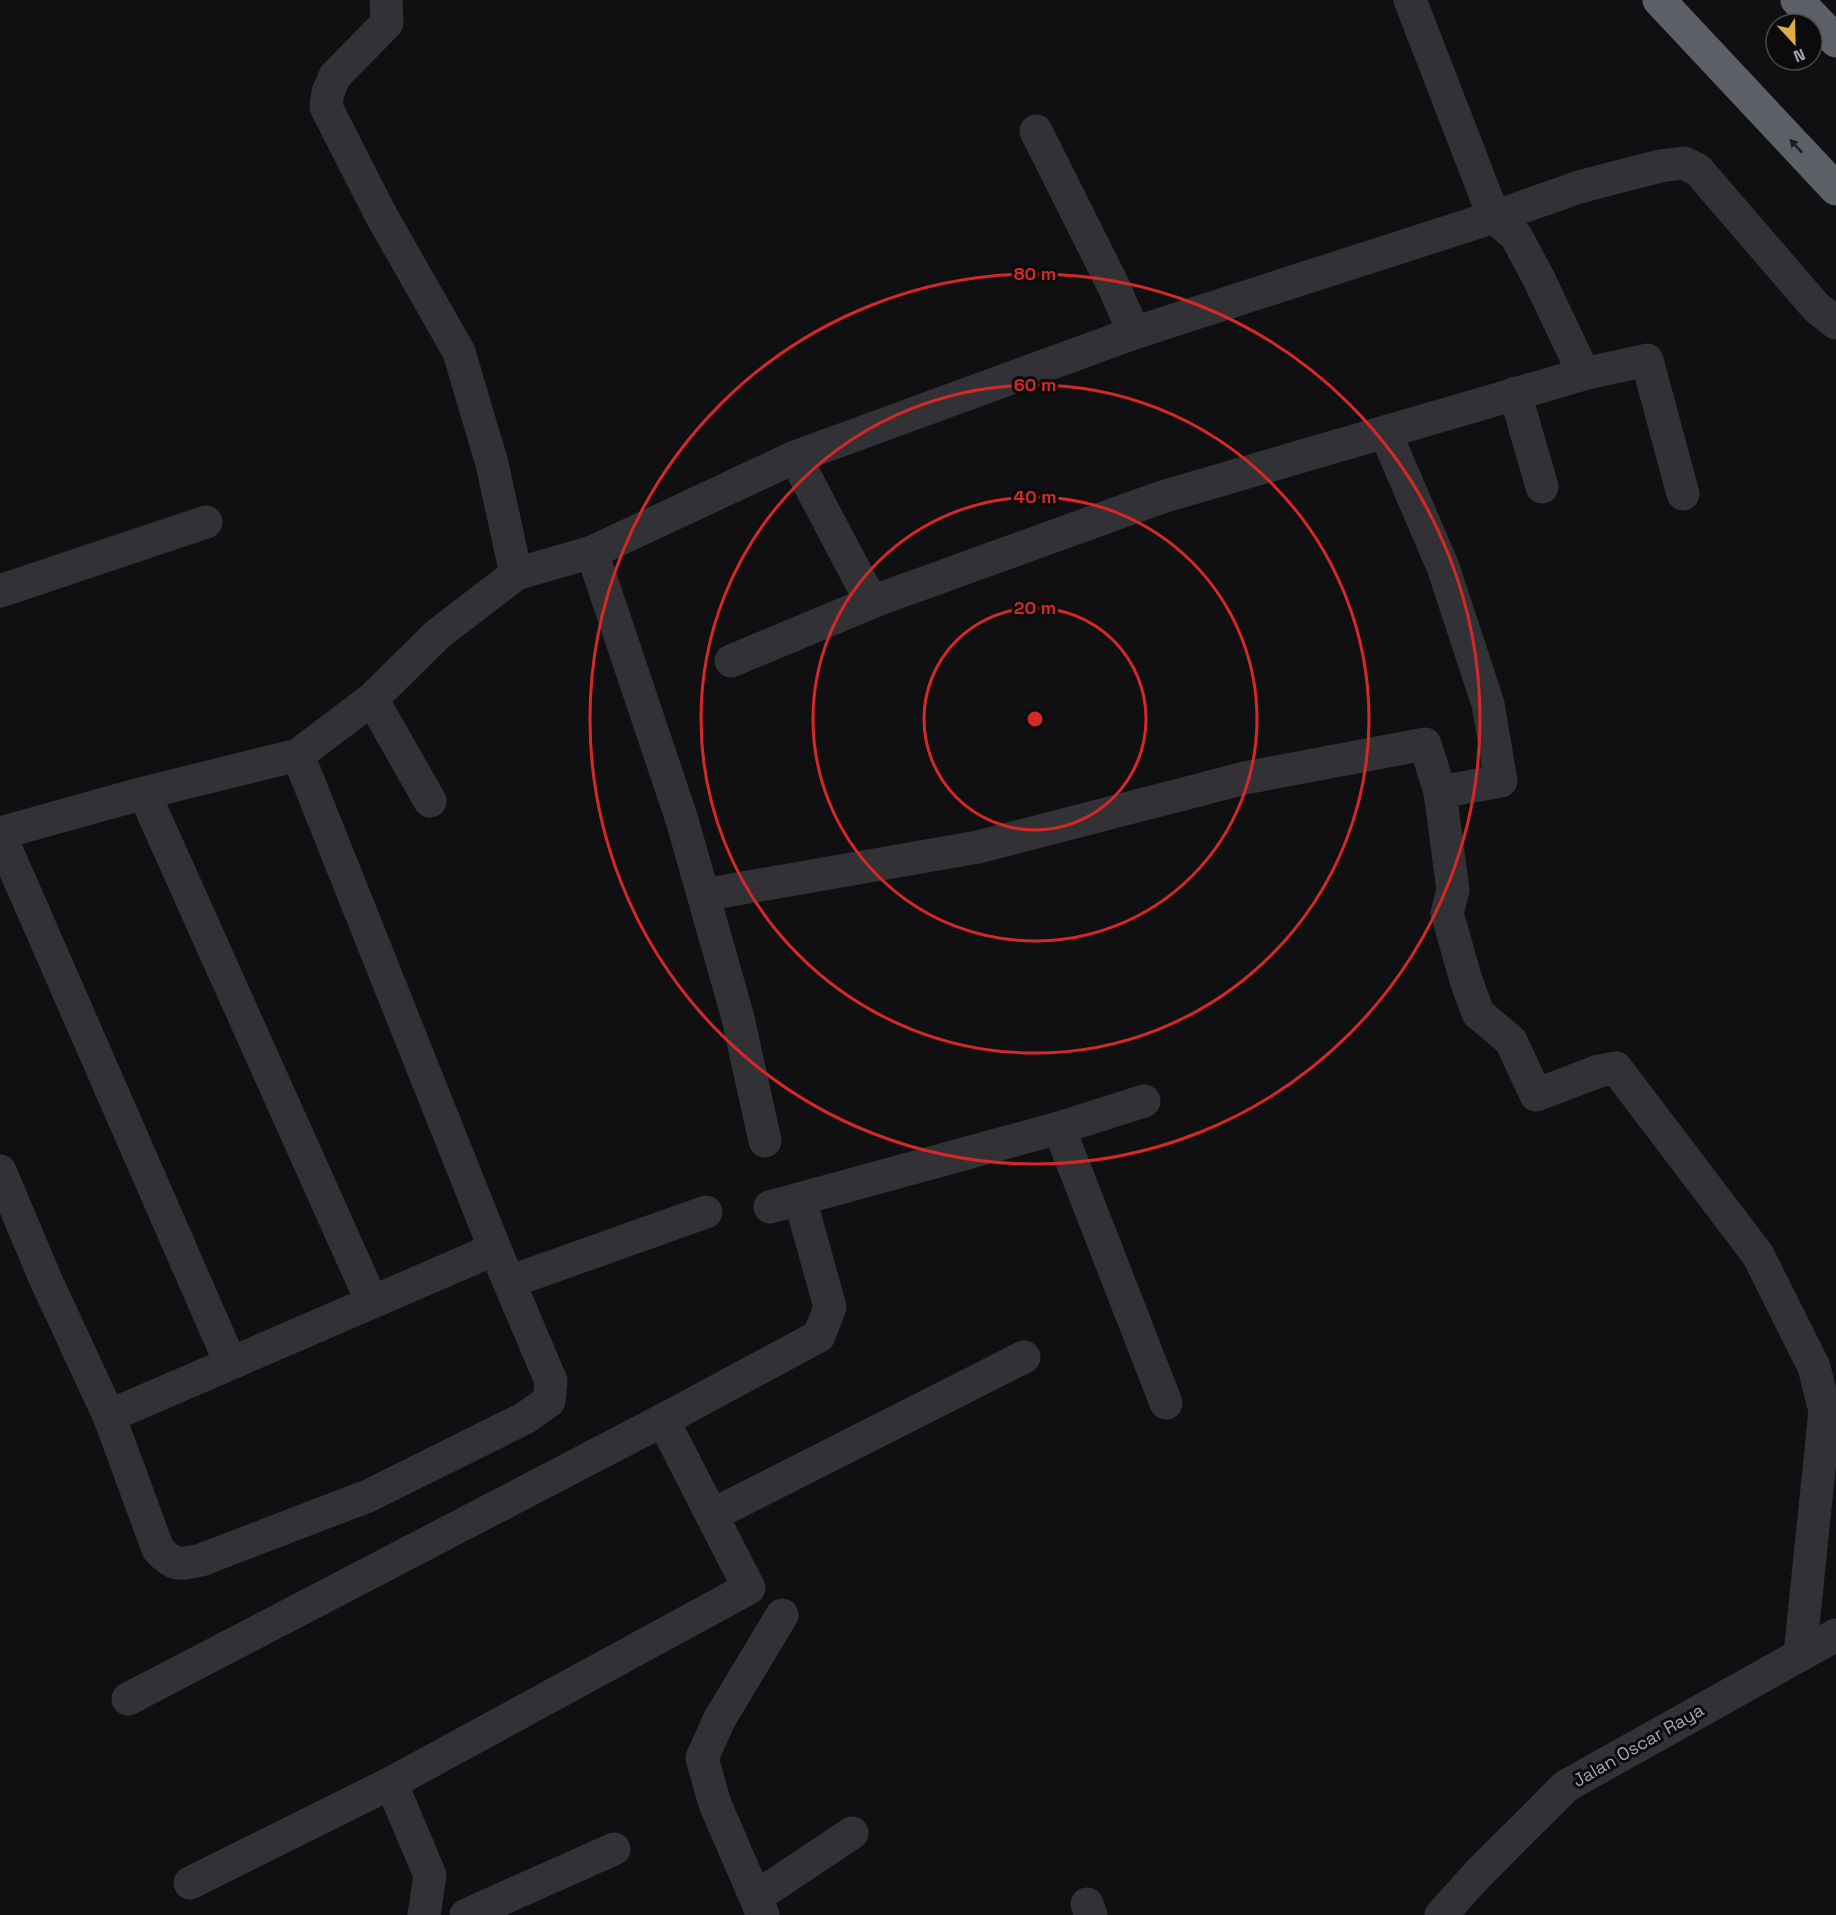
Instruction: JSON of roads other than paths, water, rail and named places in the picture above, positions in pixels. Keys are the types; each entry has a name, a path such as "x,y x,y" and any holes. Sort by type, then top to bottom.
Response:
{"highway":[{"path":"1659,0 1836,189"},
{"path":"1797,0 1836,41"}],"street":[{"path":"386,0 387,23 335,76 328,92 327,107 381,215 459,352 492,464 516,574"},
{"path":"1410,0 1494,217 1516,236 1584,374"},
{"path":"1035,131 1114,287 1134,333"},
{"path":"230,1362 0,834 144,793 298,755 372,699 438,634 516,574 592,552 795,458 1134,333 1494,217 1579,186 1660,166 1684,163 1698,170 1816,307 1836,323"},
{"path":"730,661 877,600 1162,497 1515,393 1647,360 1683,494"},
{"path":"1515,393 1542,487"},
{"path":"1385,432 1443,567 1488,704 1501,781 1440,792"},
{"path":"795,458 865,590 877,600"},
{"path":"0,591 206,522"},
{"path":"592,552 682,820 738,1018 765,1141"},
{"path":"372,699 430,801"},
{"path":"703,895 978,847 1245,778 1425,744 1440,792 1453,890 1447,913 1478,1013 1512,1041 1536,1095 1599,1071 1616,1068 1758,1255 1814,1367 1825,1411 1800,1654"},
{"path":"0,1171 45,1278 109,1416 158,1549 167,1559 182,1564 201,1560 368,1496 525,1418 549,1401 551,1381 495,1249 298,755"},
{"path":"144,793 372,1302"},
{"path":"128,1699 819,1336 830,1307 785,1203 1059,1128 1144,1101"},
{"path":"1059,1128 1166,1403"},
{"path":"509,1282 706,1212"},
{"path":"109,1416 495,1249"},
{"path":"712,1515 1024,1357"},
{"path":"190,1883 391,1783 749,1588 663,1419"},
{"path":"782,1615 719,1719 702,1758 715,1804 759,1906 852,1833"},
{"name":"Jalan Oscar Raya","path":"1441,1915 1478,1874 1566,1786 1836,1635"},
{"path":"391,1783 430,1875 424,1915"},
{"path":"466,1915 614,1850"}]}
